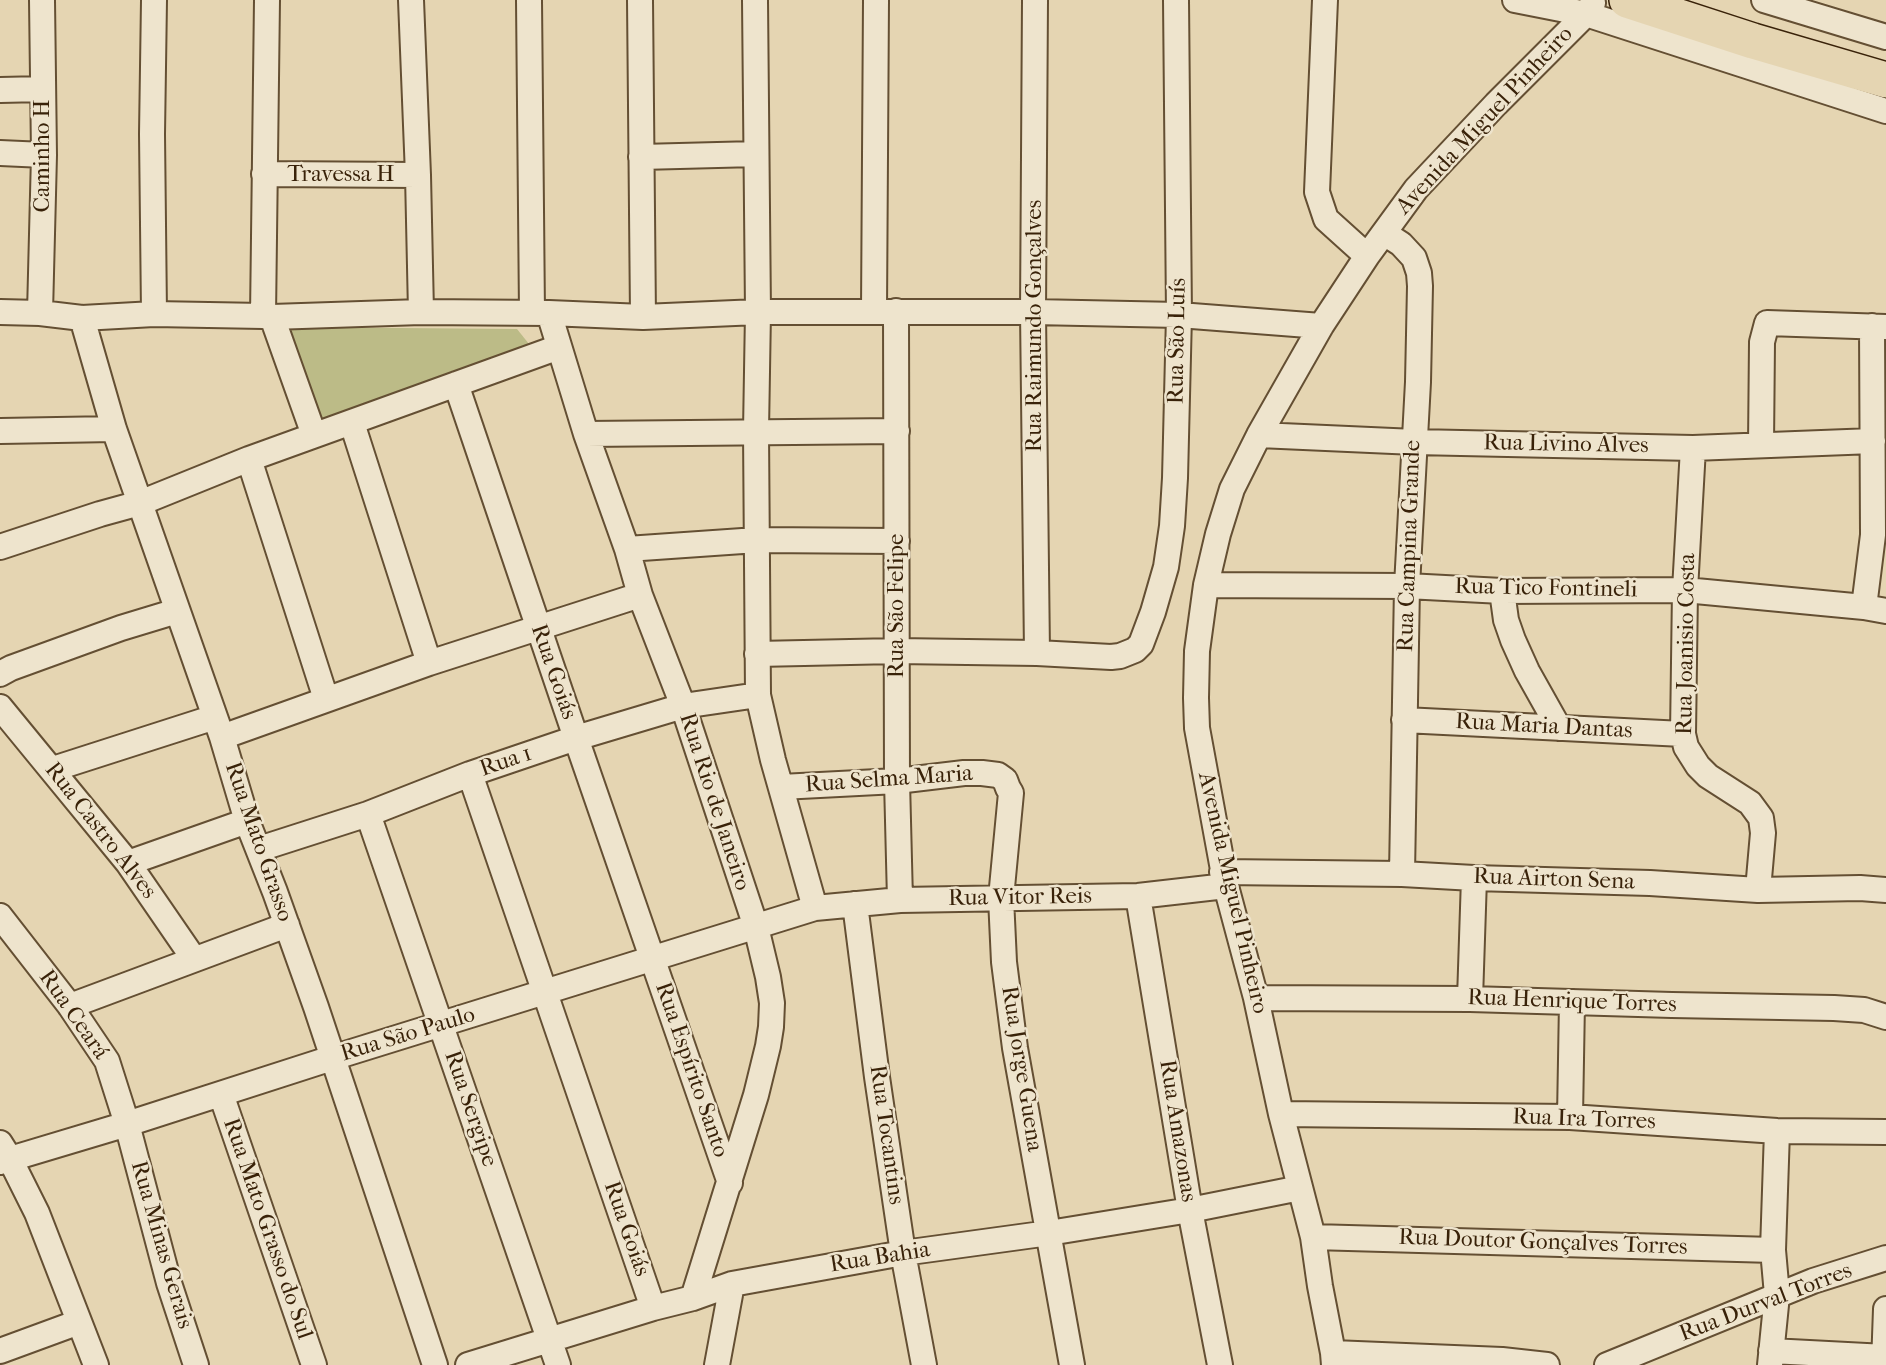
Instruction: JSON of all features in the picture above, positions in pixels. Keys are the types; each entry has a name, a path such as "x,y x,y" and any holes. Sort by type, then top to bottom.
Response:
{"highway":[{"path":"1627,0 1886,80"}],"street":[{"name":"Caminho H","path":"40,313 44,155 41,0"},
{"path":"154,0 154,314"},
{"path":"267,0 264,174 268,316 314,435"},
{"path":"411,0 421,312"},
{"name":"Rua Rio de Janeiro","path":"528,0 540,313 559,347 640,594 683,706 756,927 772,1003 771,1027 756,1095 693,1298"},
{"path":"640,0 643,317"},
{"path":"755,0 758,695 765,732 815,908"},
{"name":"Rua São Felipe","path":"876,0 885,311 897,431 897,781 900,900"},
{"name":"Rua Raimundo Gonçalves","path":"1035,0 1037,653"},
{"name":"Rua São Luís","path":"1037,653 1111,657 1135,650 1141,644 1156,605 1166,567 1175,478 1179,315 1176,0"},
{"path":"1325,0 1317,192 1326,219 1367,256"},
{"path":"1515,0 1591,7"},
{"path":"1764,0 1886,37"},
{"name":"Avenida Miguel Pinheiro","path":"1334,1359 1313,1237 1281,1114 1256,998 1224,879 1197,728 1197,651 1206,585 1218,534 1233,489 1259,435 1321,326 1416,189 1591,7 1886,111"},
{"path":"0,90 43,89"},
{"path":"0,153 44,155"},
{"path":"642,157 756,154"},
{"name":"Travessa H","path":"264,174 418,175"},
{"name":"Rua Campina Grande","path":"1384,233 1401,244 1414,258 1419,273 1420,334 1407,586 1402,874"},
{"path":"0,312 82,318 154,314 268,316 421,312 643,317 758,312 1034,312 1179,315 1321,326"},
{"name":"Rua Mato Grasso","path":"82,318 114,429 218,727 247,821 287,925 435,1365"},
{"path":"1761,444 1762,341 1767,323 1879,327 1873,441 1879,537 1875,609"},
{"path":"0,547 140,503 249,459 559,347"},
{"name":"Rua Goiás","path":"456,384 653,958"},
{"path":"352,422 429,663"},
{"path":"0,431 114,429"},
{"path":"586,434 897,431"},
{"name":"Rua Livino Alves","path":"1259,435 1415,442 1693,448 1873,441"},
{"name":"Rua Joanisio Costa","path":"1693,448 1685,590 1683,734 1686,747 1698,766 1708,776 1750,803 1761,818 1763,833 1758,890"},
{"path":"249,459 326,699"},
{"path":"627,549 757,540 897,541"},
{"name":"Rua Tico Fontineli","path":"1206,585 1407,586 1502,591 1685,590 1875,609"},
{"path":"1502,591 1506,620 1513,640 1559,728"},
{"path":"52,769 326,699 640,594"},
{"path":"0,674 11,667 177,611"},
{"path":"757,654 897,650 1037,653"},
{"name":"Rua 1","path":"259,849 368,814 470,774 576,738 683,706 758,695"},
{"name":"Rua Castro Alves","path":"0,707 128,863 194,959"},
{"name":"Rua Maria Dantas","path":"1405,720 1683,734"},
{"name":"Rua Selma Maria","path":"781,787 897,781 964,773 998,775"},
{"name":"Rua Goiás","path":"470,774 653,1308"},
{"name":"Rua Jorge Guena","path":"998,775 1004,780 1010,793 1001,898 1004,962 1015,1048 1072,1365"},
{"name":"Rua Sergipe","path":"368,814 558,1365"},
{"path":"128,863 247,821"},
{"name":"Rua Airton Sena","path":"1224,879 1402,874 1650,883 1758,890 1886,890"},
{"path":"1470,999 1474,878"},
{"name":"Rua Vitor Reis","path":"815,908 900,900 1138,896 1224,879"},
{"name":"Rua Amazonas","path":"1138,896 1190,1210 1220,1365"},
{"name":"Rua Tocantins","path":"855,904 903,1254 924,1365"},
{"name":"Rua São Paulo","path":"3,1154 127,1124 815,908"},
{"name":"Rua Ceará","path":"0,916 70,1006 107,1061 127,1124"},
{"path":"70,1006 287,925"},
{"name":"Rua Espírito Santo","path":"653,958 730,1183"},
{"name":"Rua Henrique Torres","path":"1256,998 1470,999 1843,1008 1864,1010 1886,1017"},
{"path":"1570,1117 1572,1002"},
{"name":"Rua Mato Grasso do Sul","path":"221,1094 314,1365"},
{"name":"Rua Ira Torres","path":"1281,1114 1570,1117 1777,1130 1886,1132"},
{"name":"Rua Minas Gerais","path":"127,1124 169,1283 196,1365"},
{"path":"1777,1130 1773,1250 1777,1295 1770,1358 1885,1360 1886,1308"},
{"path":"3,1154 37,1213 96,1365"},
{"name":"Rua Bahia","path":"468,1365 732,1284 903,1254 1190,1210 1300,1188"},
{"name":"Rua Doutor Gonçalves Torres","path":"1313,1237 1773,1250"},
{"name":"Rua Durval Torres","path":"1607,1365 1813,1281 1886,1258"},
{"path":"717,1365 732,1284"},
{"path":"0,1351 79,1322"},
{"path":"1334,1359 1502,1360 1547,1365"}],"shaded area":[{"path":"281,327 517,329 533,349 315,423"}]}
